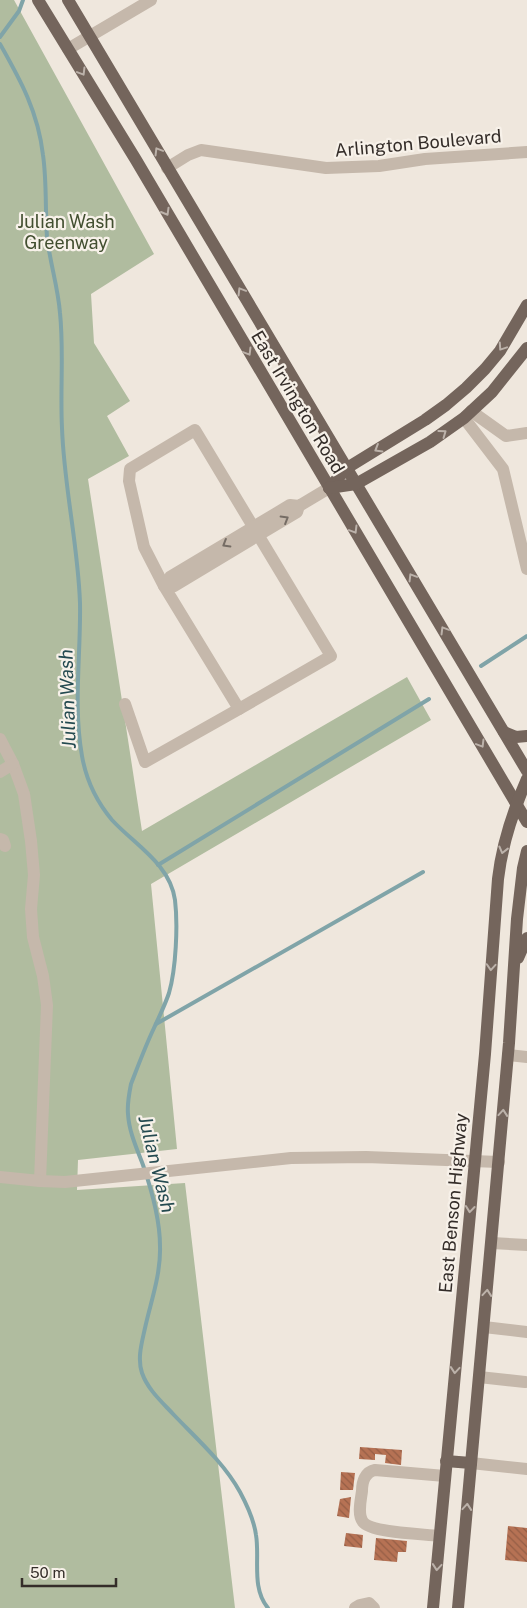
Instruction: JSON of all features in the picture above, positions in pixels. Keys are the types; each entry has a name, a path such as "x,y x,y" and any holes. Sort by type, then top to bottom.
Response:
{"main road":[{"name":"East Irvington Road","path":"38,0 141,169 527,822"},
{"name":"East Irvington Road","path":"68,0 527,771"},
{"path":"329,488 347,468 401,436 446,405 485,369 500,351 527,305"},
{"path":"329,488 356,484 430,442 468,414 492,392 527,348"},
{"path":"504,732 516,737 527,736"},
{"name":"East Benson Highway","path":"433,1608 475,1160 498,879 501,856 516,804 527,779"},
{"path":"458,1608 499,1162 517,919 527,851"},
{"path":"514,967 527,938"},
{"path":"446,1461 471,1463"}],"street":[{"path":"68,49 151,0"},
{"name":"Arlington Boulevard","path":"167,168 188,155 202,150 326,168 379,166 426,160 527,152"},
{"path":"468,414 506,436 527,433"},
{"path":"468,414 503,469 524,542 527,569"},
{"path":"125,704 145,762 239,709 331,656 195,430 130,469 129,481 144,548 164,586 239,709"},
{"path":"164,586 174,586 255,532 297,512 299,506 329,488"},
{"path":"0,739 13,764 24,794 34,875 31,910 33,937 43,976 47,1005 40,1181"},
{"path":"0,772 13,764"},
{"path":"508,1055 527,1056"},
{"path":"0,1176 66,1182 291,1158 366,1157 499,1162"},
{"path":"492,1243 527,1245"},
{"path":"484,1327 527,1332"},
{"path":"479,1377 525,1382"},
{"path":"471,1463 527,1469"},
{"path":"440,1536 384,1530 364,1524 360,1514 362,1485 367,1474 375,1470 445,1476"},
{"path":"355,1608 360,1604 369,1603 374,1608"}],"green space":[{"name":"Julian Wash Greenway","path":"0,0 14,0 154,254 91,294 94,343 130,401 107,416 129,456 88,479 142,831 407,677 431,720 151,884 177,1149 78,1160 77,1190 185,1183 235,1608 0,1608"}],"building":[{"path":"360,1447 402,1450 401,1465 385,1463 386,1455 375,1454 375,1460 359,1459"},
{"path":"341,1472 355,1473 353,1490 340,1490"},
{"path":"351,1497 349,1518 337,1516 340,1499"},
{"path":"508,1526 527,1528 527,1562 505,1560"},
{"path":"346,1533 363,1535 362,1548 344,1546"},
{"path":"376,1538 407,1541 406,1552 398,1552 397,1562 374,1560"}],"waterway":[{"path":"0,37 19,11 23,0"},
{"name":"Julian Wash","path":"0,44 28,97 41,139 44,165 47,237 58,294 61,327 63,450 79,581 78,718 82,756 89,782 102,806 112,820 159,865 172,887 175,900 176,947 169,993 131,1084 128,1103 130,1127 152,1195 160,1236 159,1267 141,1344 142,1373 160,1400 218,1461 240,1492 255,1529 258,1582 263,1600 268,1608"},
{"path":"481,666 527,636"},
{"path":"158,865 429,699"},
{"path":"156,1024 423,872"}]}
